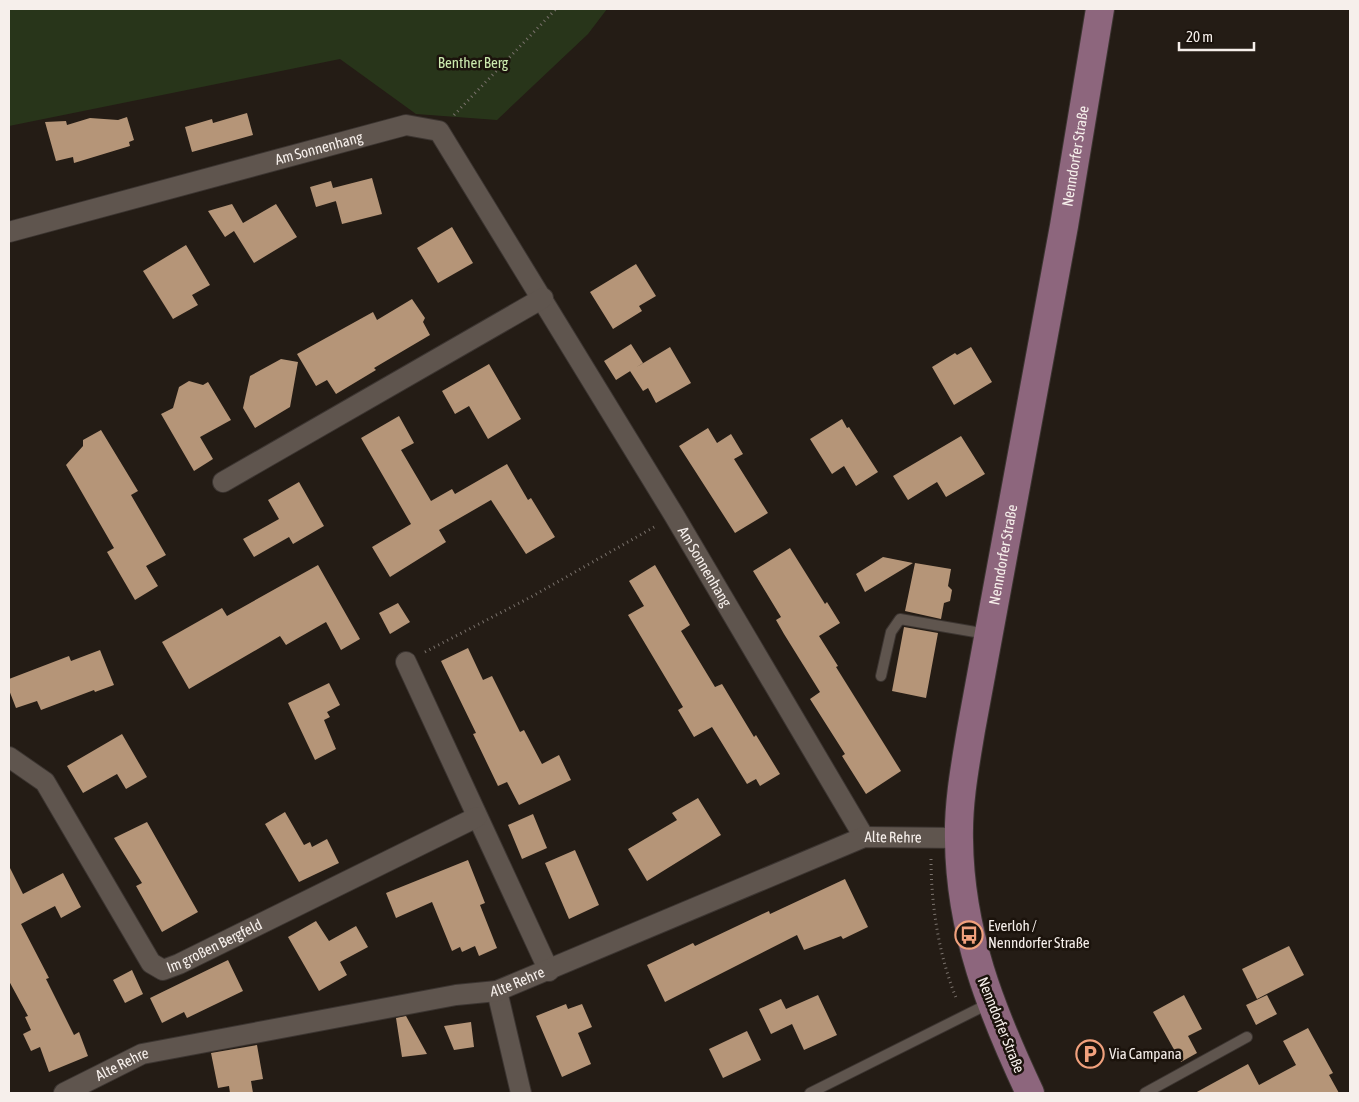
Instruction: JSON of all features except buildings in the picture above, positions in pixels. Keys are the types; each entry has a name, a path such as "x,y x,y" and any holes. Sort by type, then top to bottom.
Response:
{"main road":[{"name":"Nenndorfer Straße","path":"1030,1093 990,1003 969,935 961,887 959,838 963,780 988,634 1064,226 1100,9"}],"street":[{"name":"Am Sonnenhang","path":"9,232 406,125 439,131 674,515 864,837"},
{"path":"224,482 542,298"},
{"path":"406,662 549,971"},
{"name":"Im großen Bergfeld","path":"9,757 45,782 151,964 163,970 179,964 478,817"},
{"name":"Alte Rehre","path":"64,1093 142,1054 456,995 497,991 549,971 864,837 959,838"},
{"path":"497,991 521,1093"}],"lane":[{"path":"881,676 891,632 900,619 988,634"},
{"path":"810,1093 990,1003"},
{"path":"1145,1093 1247,1037"}],"path":[{"path":"439,131 556,9"},
{"path":"406,662 531,596 674,515"}],"green space":[{"name":"Benther Berg","path":"9,9 607,9 588,34 497,120 416,114 340,59 9,126"}],"place":[{"name":"Everloh / Nenndorfer Straße","path":"969,935"},
{"name":"Via Campana","path":"1090,1054"}]}
